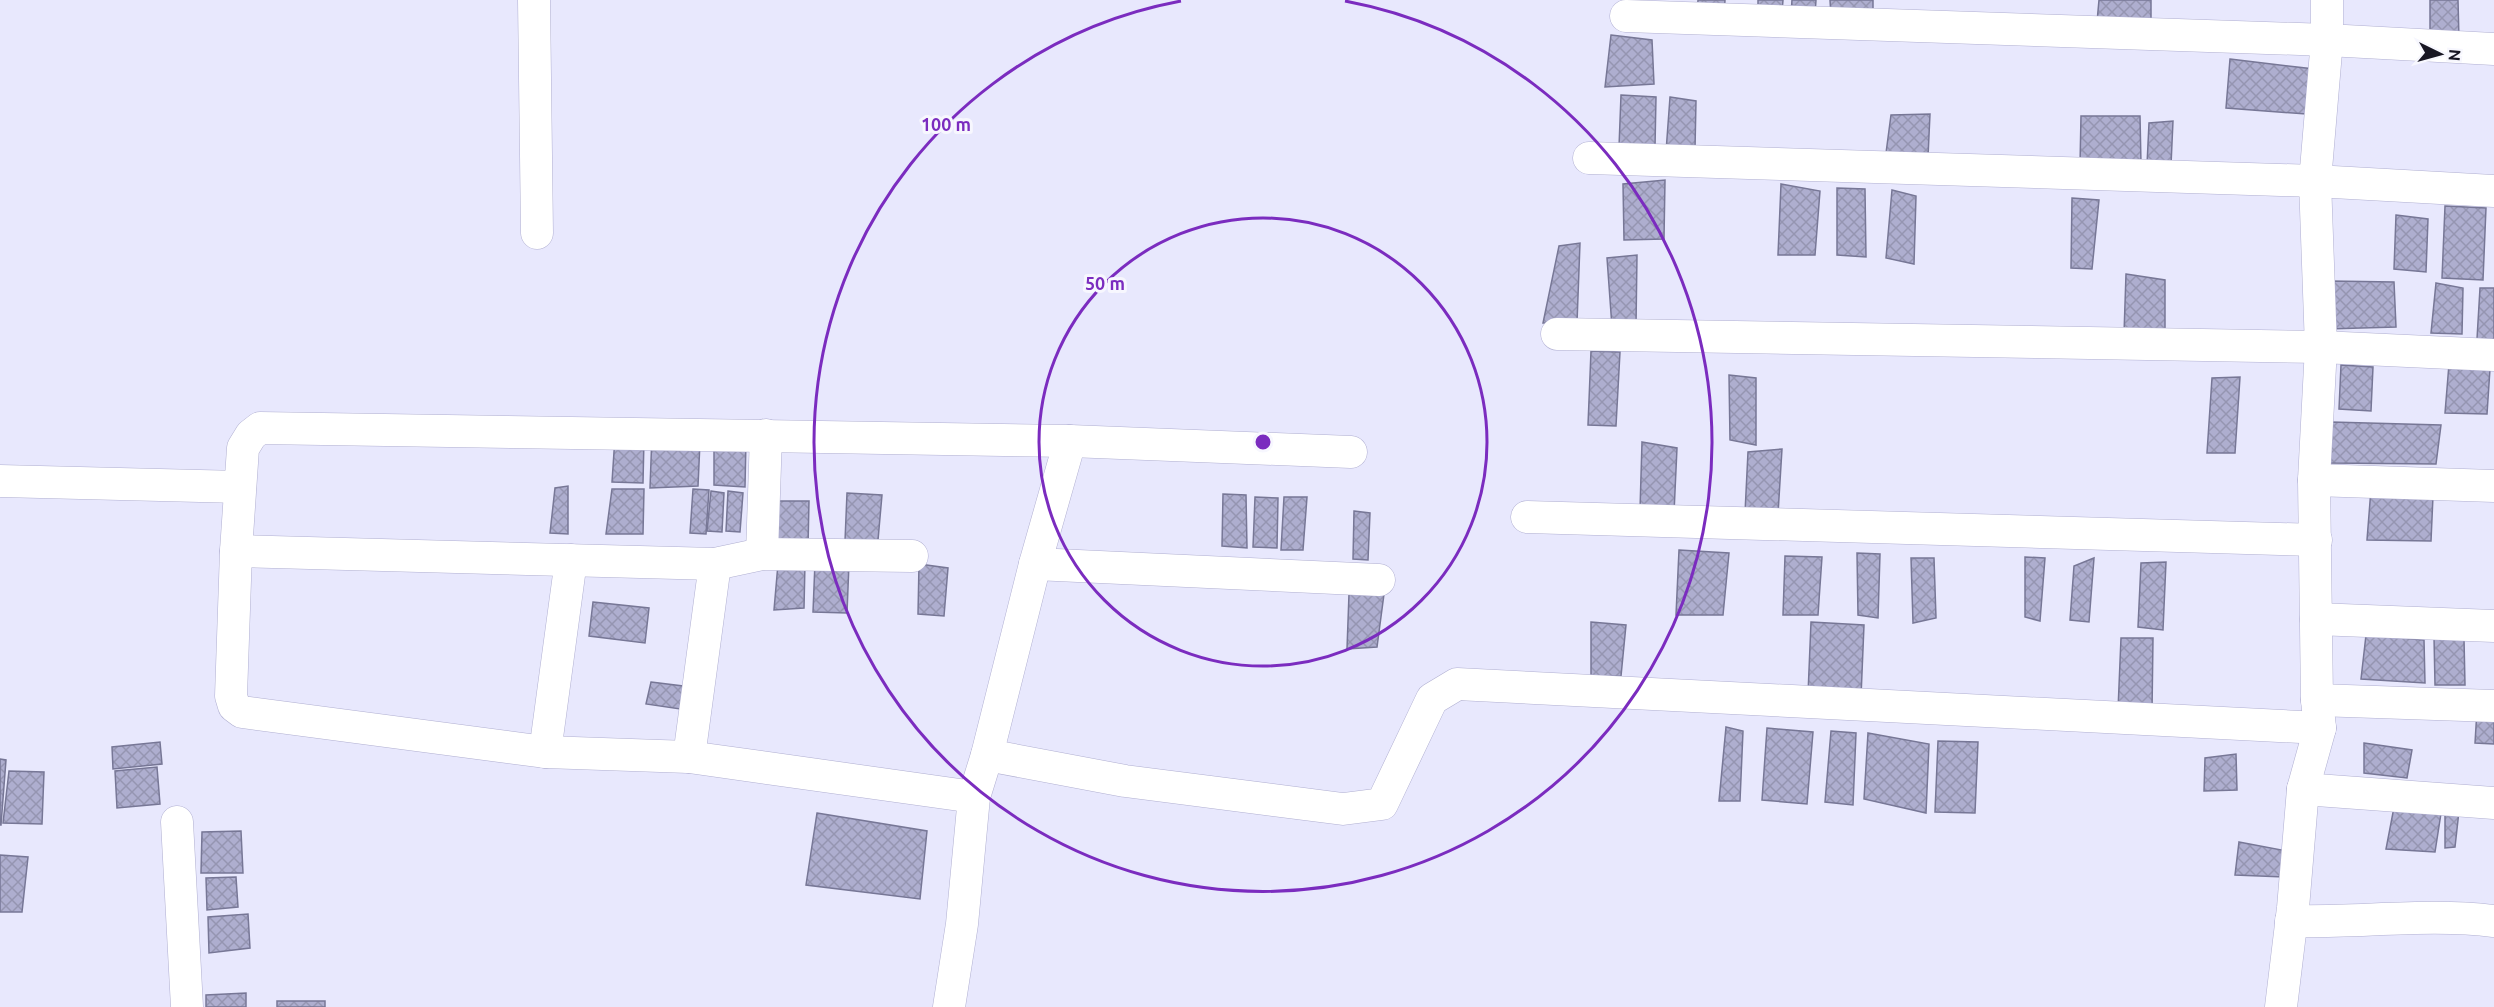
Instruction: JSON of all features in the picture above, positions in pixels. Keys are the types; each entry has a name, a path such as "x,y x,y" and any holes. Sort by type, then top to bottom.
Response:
{"street":[{"path":"534,0 537,232"},
{"path":"2281,1007 2302,789 2319,714 2314,480 2321,347 2315,181 2327,40 2327,0"},
{"path":"1626,16 2327,40 2494,49"},
{"path":"1589,158 2315,181 2494,191"},
{"path":"1557,334 2321,347 2494,355"},
{"path":"974,797 689,756 545,752 242,712 234,706 231,696 236,551 243,448 250,435 260,428 1070,441 1351,452"},
{"path":"762,554 766,435"},
{"path":"949,1007 962,924 974,797 1070,441"},
{"path":"2314,480 2494,486"},
{"path":"0,481 240,487"},
{"path":"1527,517 2316,540"},
{"path":"236,551 715,564 762,554 912,556"},
{"path":"545,752 572,560"},
{"path":"689,756 715,564"},
{"path":"1035,564 1378,580"},
{"path":"2316,618 2494,626"},
{"path":"987,755 1125,781 1342,809 1382,804 1432,699 1457,684 2319,714 2494,706"},
{"path":"2302,789 2494,803"},
{"path":"177,822 188,1007"},
{"path":"2291,921 2408,919 2494,921"}],"building":[{"path":"1698,0 1725,0 1724,15 1697,15"},
{"path":"1758,0 1783,0 1782,12 1758,11"},
{"path":"1792,0 1816,0 1815,15 1791,14"},
{"path":"1830,0 1873,0 1873,18 1831,16"},
{"path":"2099,0 2151,0 2151,24 2097,22"},
{"path":"2430,0 2458,0 2459,40 2430,38"},
{"path":"1611,35 1652,40 1654,84 1605,87"},
{"path":"2230,59 2314,69 2306,114 2226,108"},
{"path":"1621,95 1656,97 1655,147 1619,147"},
{"path":"1670,97 1696,101 1695,149 1666,152"},
{"path":"1930,114 1928,157 1886,153 1891,115"},
{"path":"2081,116 2140,116 2141,164 2080,165"},
{"path":"2173,121 2171,165 2147,165 2149,123"},
{"path":"1665,180 1664,239 1624,240 1623,184"},
{"path":"1781,184 1820,191 1815,255 1778,255"},
{"path":"1837,188 1865,189 1866,257 1837,255"},
{"path":"1892,190 1916,196 1914,264 1886,258"},
{"path":"2072,198 2099,200 2092,269 2071,268"},
{"path":"2445,206 2486,208 2483,280 2442,278"},
{"path":"2396,215 2428,219 2426,272 2394,269"},
{"path":"1580,243 1577,323 1543,323 1559,246"},
{"path":"1637,255 1636,326 1612,327 1607,258"},
{"path":"2126,274 2165,280 2165,336 2124,334"},
{"path":"2330,281 2394,282 2396,327 2327,329"},
{"path":"2436,283 2463,288 2462,334 2431,333"},
{"path":"2480,288 2494,288 2494,340 2477,339"},
{"path":"1591,351 1620,352 1616,426 1588,425"},
{"path":"2449,364 2490,369 2487,414 2445,413"},
{"path":"2341,365 2373,367 2371,411 2339,409"},
{"path":"1729,375 1756,378 1756,445 1730,440"},
{"path":"2240,377 2235,453 2207,453 2212,378"},
{"path":"2331,422 2441,425 2436,464 2329,463"},
{"path":"652,434 700,442 698,486 650,488"},
{"path":"615,437 644,439 643,483 612,482"},
{"path":"714,439 746,440 745,487 714,485"},
{"path":"1642,442 1677,448 1674,513 1640,510"},
{"path":"1782,449 1778,514 1745,513 1748,452"},
{"path":"568,486 568,534 550,533 555,488"},
{"path":"612,489 644,489 643,534 606,534"},
{"path":"693,489 709,490 706,534 690,533"},
{"path":"2371,489 2433,496 2431,541 2367,540"},
{"path":"711,491 724,493 722,532 707,531"},
{"path":"728,491 743,493 740,532 726,531"},
{"path":"847,493 882,495 878,540 845,541"},
{"path":"1223,494 1246,495 1247,548 1222,546"},
{"path":"1255,497 1278,498 1277,548 1253,547"},
{"path":"1284,497 1307,497 1303,550 1281,550"},
{"path":"779,501 809,501 808,547 776,547"},
{"path":"1354,511 1370,513 1368,560 1353,559"},
{"path":"1679,550 1729,553 1723,615 1676,615"},
{"path":"1857,553 1880,554 1878,618 1858,615"},
{"path":"1785,556 1822,557 1818,615 1783,615"},
{"path":"2025,557 2045,558 2040,621 2025,617"},
{"path":"1911,558 1934,558 1936,618 1913,623"},
{"path":"2094,558 2089,622 2070,620 2074,566"},
{"path":"815,562 849,563 847,613 813,612"},
{"path":"2166,562 2163,630 2138,627 2141,563"},
{"path":"805,563 804,608 774,610 778,564"},
{"path":"919,564 948,568 944,616 918,614"},
{"path":"1349,594 1384,594 1377,647 1347,649"},
{"path":"593,602 649,608 645,643 589,636"},
{"path":"1591,622 1626,625 1621,676 1591,677"},
{"path":"1811,622 1864,625 1861,697 1808,694"},
{"path":"2366,635 2424,640 2425,683 2361,679"},
{"path":"2434,637 2464,639 2465,685 2435,685"},
{"path":"2121,638 2153,638 2152,713 2118,710"},
{"path":"651,682 691,687 687,710 646,704"},
{"path":"2477,710 2494,712 2494,744 2475,743"},
{"path":"1726,727 1743,731 1740,801 1719,801"},
{"path":"1767,728 1813,732 1807,804 1762,800"},
{"path":"1831,731 1856,733 1853,805 1825,802"},
{"path":"1868,733 1929,744 1926,813 1864,799"},
{"path":"1938,741 1978,742 1975,813 1935,812"},
{"path":"160,742 162,764 113,769 112,747"},
{"path":"2364,743 2412,750 2407,778 2364,773"},
{"path":"2236,754 2237,790 2204,791 2205,758"},
{"path":"0,759 6,760 1,825 0,825"},
{"path":"157,767 160,804 117,808 115,771"},
{"path":"9,771 44,772 42,824 3,823"},
{"path":"2395,802 2442,807 2435,852 2386,849"},
{"path":"2445,811 2459,811 2455,847 2445,848"},
{"path":"817,813 927,831 920,899 806,885"},
{"path":"241,831 243,873 201,873 202,832"},
{"path":"2239,842 2287,851 2284,877 2235,875"},
{"path":"0,855 28,857 22,912 0,912"},
{"path":"236,877 238,907 207,910 206,878"},
{"path":"248,914 250,948 209,953 208,917"},
{"path":"246,993 246,1007 206,1007 206,995"},
{"path":"277,1001 325,1001 325,1007 277,1007"}]}
